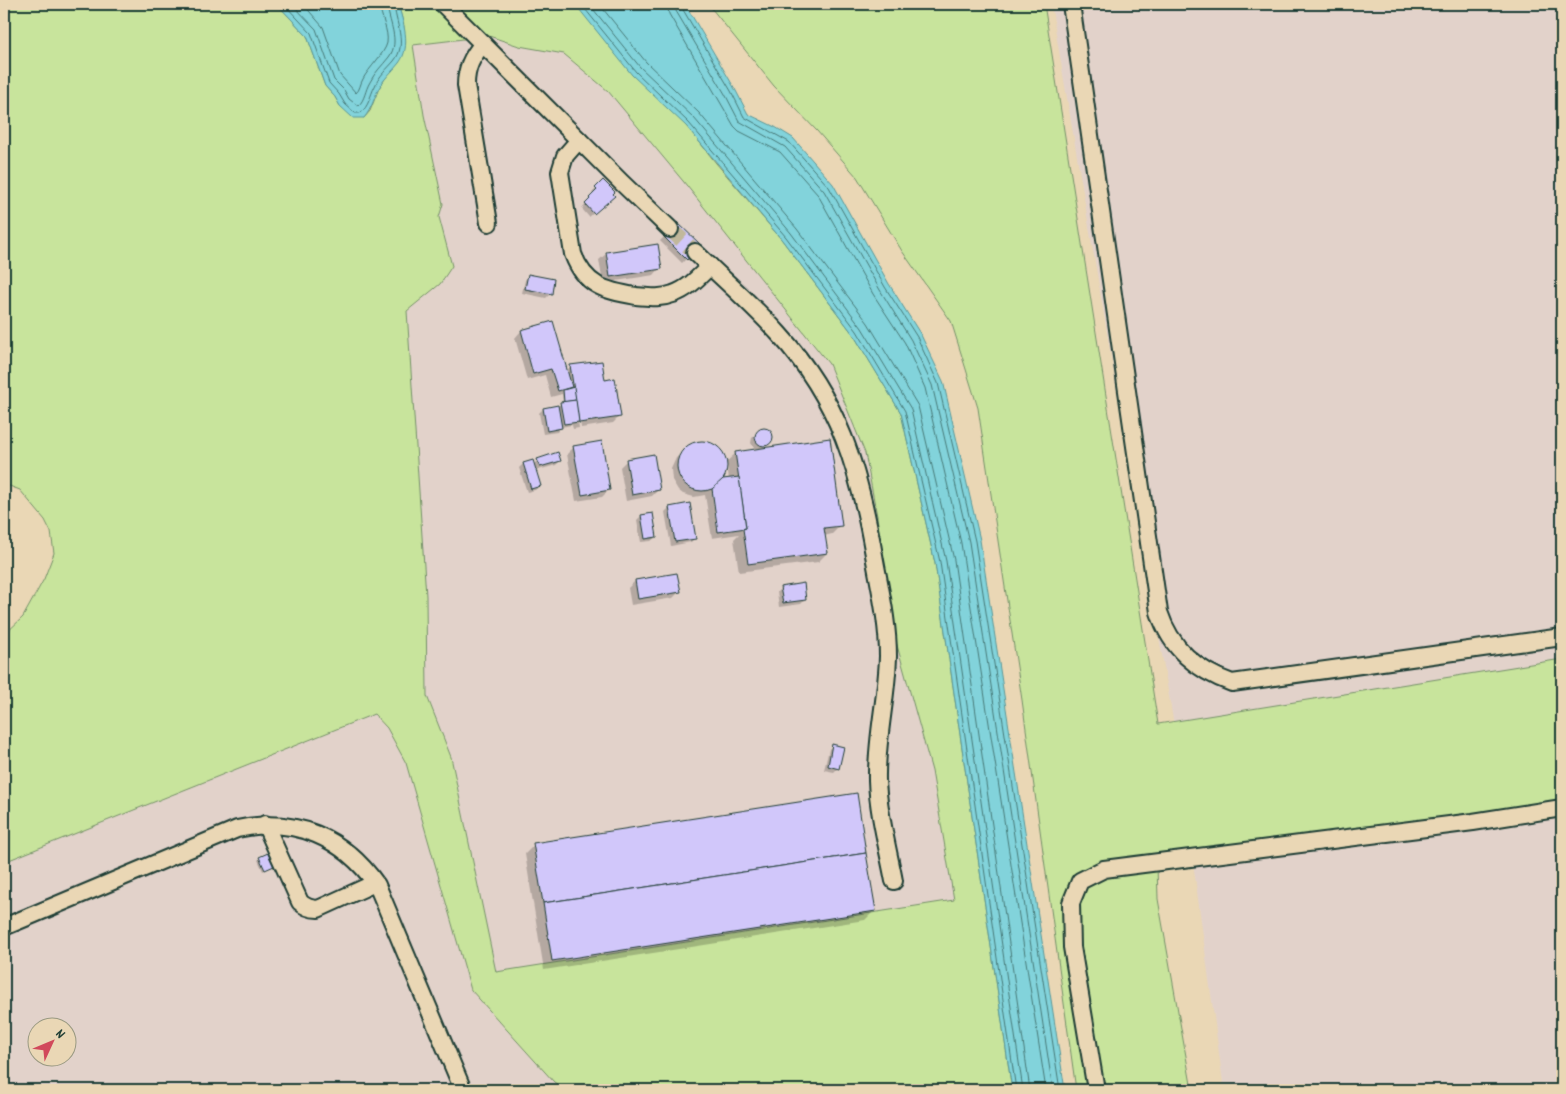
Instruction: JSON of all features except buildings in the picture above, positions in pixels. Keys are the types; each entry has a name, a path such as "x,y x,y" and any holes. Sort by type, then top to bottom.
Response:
{"lane":[{"path":"443,4 670,229"},
{"path":"1071,4 1159,612 1172,640 1194,664 1212,676 1232,683 1562,637"},
{"path":"483,44 470,61 466,85 490,223"},
{"path":"579,140 565,156 560,172 573,254 581,271 587,278 603,289 613,292 656,298 679,292 710,266"},
{"path":"695,252 780,334 808,370 834,416 857,472 868,516 886,626 887,671 877,780 879,801 894,881"},
{"path":"1096,1090 1072,947 1071,903 1080,881 1104,869 1473,822 1562,808"},
{"path":"265,824 300,902 304,906 318,909 375,883"},
{"path":"4,927 246,826 284,825 303,829 329,840 352,856 375,883 463,1090"}],"shaded area":[{"path":"1051,4 1562,4 1562,1090 1224,1090 1176,737"},
{"path":"489,36 519,46 564,54 608,91 683,181 829,364 865,453 932,771 954,900 496,973 451,757 427,697 407,311 440,284 452,266 439,217 443,203 424,115 413,45"},
{"path":"374,714 387,728 406,763 471,990 554,1082 565,1090 4,1090 4,862"}],"green space":[{"path":"4,4 277,4 307,36 325,86 340,106 364,118 370,111 379,88 390,71 399,63 404,26 398,4 590,4 716,163 782,240 853,334 901,413 935,563 1012,1090 565,1090 554,1082 471,990 406,763 387,728 374,714 4,862 4,635 23,617 44,579 54,553 51,532 45,520 20,490 4,484","holes":["489,36 519,46 564,54 608,91 683,181 829,364 865,453 877,516 888,613 932,771 954,900 496,972 451,757 427,696 426,596 407,311 440,284 452,266 439,217 443,204 424,115 413,45"]},
{"path":"708,4 1044,4 1158,724 1562,659 1562,803 1157,865 1158,899 1192,1090 1076,1090 1022,700 978,408 951,321 902,251 857,177 774,86"}],"water":[{"path":"277,4 398,4 406,42 403,56 381,84 364,118 353,118 340,106 325,86 307,36"},
{"path":"575,4 685,4 748,114 793,138 833,184 889,284 921,335 943,381 980,540 1065,1090 1012,1090 935,563 901,413 853,334 782,240 686,126 632,75"}],"tunnel":[{"path":"670,229 695,252"}]}
